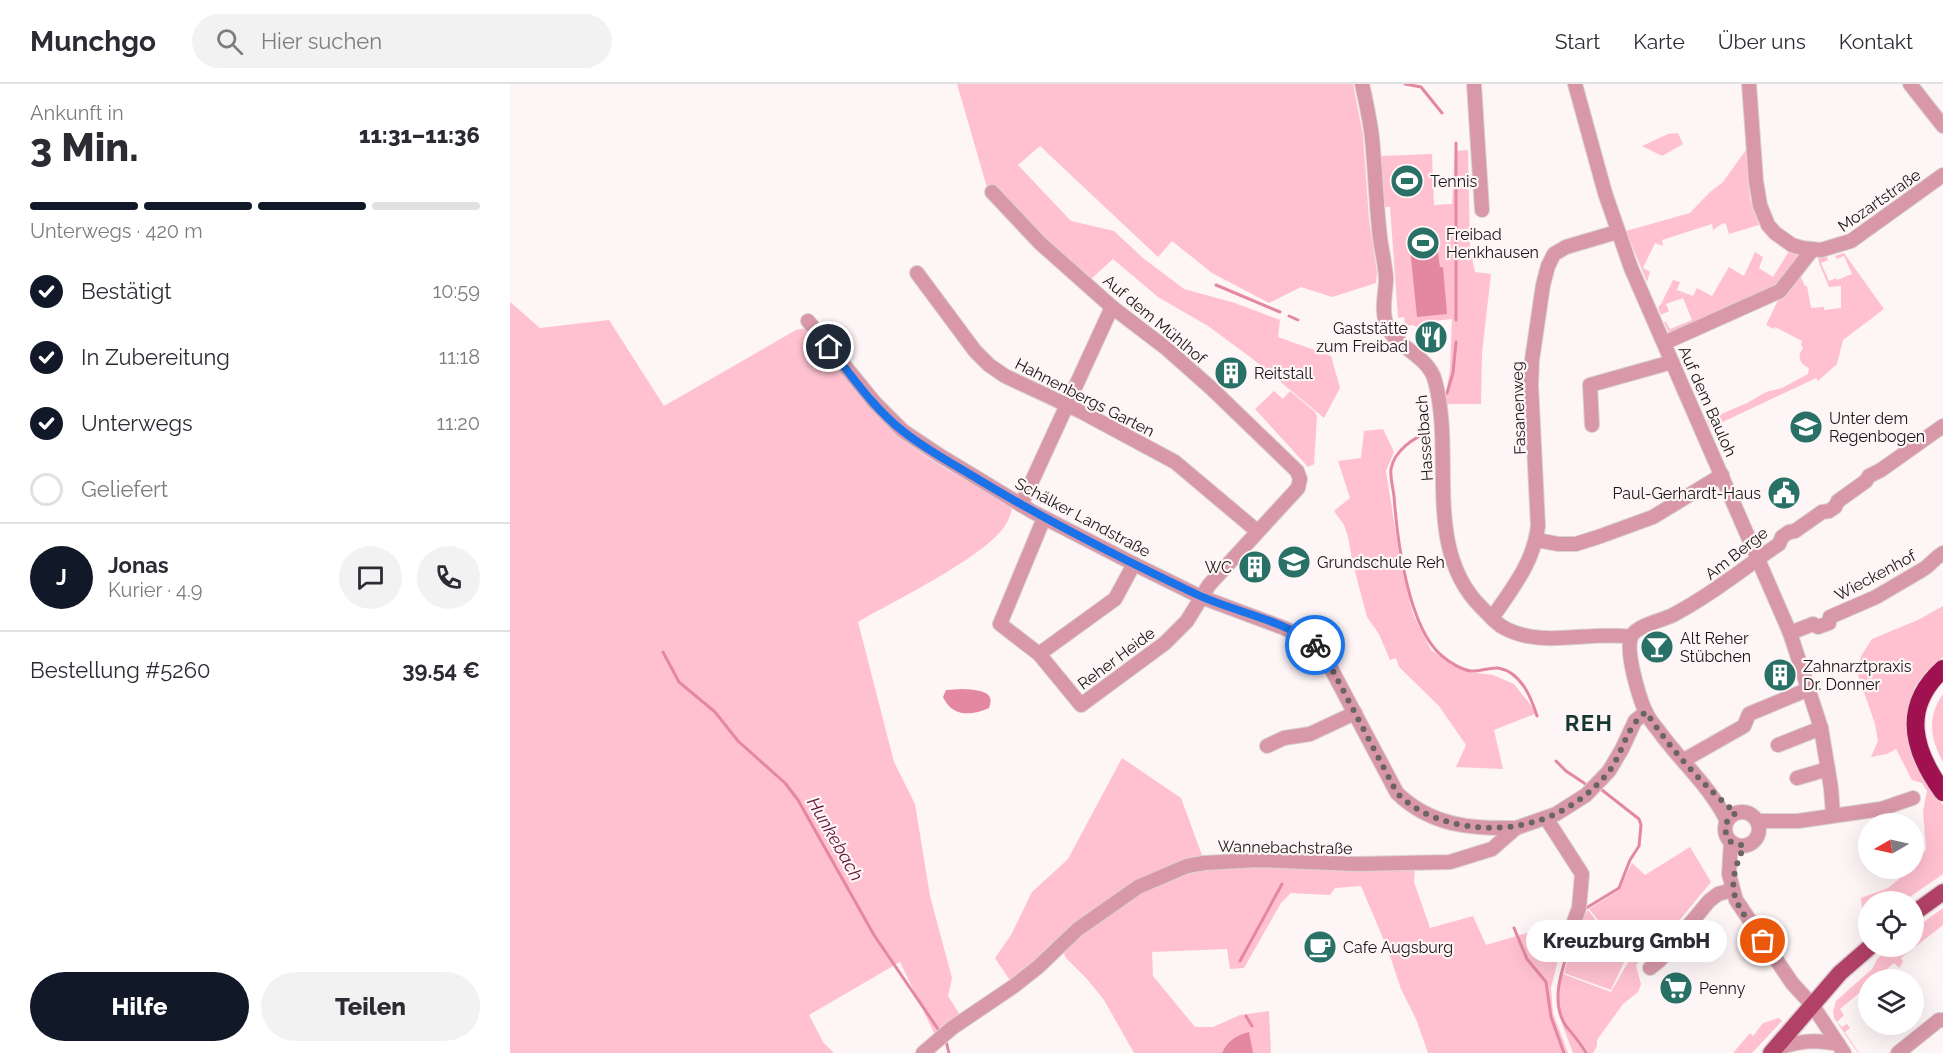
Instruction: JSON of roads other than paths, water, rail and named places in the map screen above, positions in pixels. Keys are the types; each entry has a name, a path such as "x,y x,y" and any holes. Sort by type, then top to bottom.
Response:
{"highway":[{"path":"1943,669 1923,695 1917,712 1915,734 1919,751 1943,792"},
{"path":"1943,683 1933,695 1924,723 1925,737 1943,775"}],"main road":[{"path":"1924,906 1943,892"},
{"path":"1773,1051 1840,973 1858,957"}],"street":[{"name":"Hasselbach","path":"1362,84 1372,135 1379,234 1386,277 1384,310 1386,324 1391,333 1422,361 1435,378 1441,423 1449,543 1464,587 1492,618 1514,632 1545,638 1609,635 1631,638"},
{"path":"1474,84 1482,210"},
{"name":"Auf dem Bauloh","path":"1575,84 1617,232 1790,633 1821,728 1833,815"},
{"path":"1664,343 1780,291 1812,250 1792,245 1783,239 1764,218 1755,181 1749,84"},
{"path":"1910,84 1943,126"},
{"name":"Mozartstraße","path":"1812,250 1829,249 1851,241 1943,175"},
{"name":"Auf dem Mühlhof","path":"992,192 1040,243 1112,307 1167,349 1211,388 1297,471 1300,479 1298,488 1257,531"},
{"name":"Fasanenweg","path":"1492,618 1524,572 1537,540 1531,385 1532,360 1545,276 1554,254 1566,247 1617,232"},
{"name":"Hahnenbergs Garten","path":"917,273 975,351 989,365 1005,376 1068,405 1175,462 1257,531"},
{"path":"1021,505 1112,307"},
{"name":"Schälker Landstraße","path":"808,321 874,404 903,431 1044,518 1201,597 1284,628 1311,642 1327,660 1397,793 1408,804 1440,820 1477,828 1516,828"},
{"path":"1592,425 1590,385 1672,362"},
{"name":"Am Berge","path":"1631,638 1636,630 1670,617 1706,598 1779,544 1782,537 1795,531 1822,512 1835,507 1838,501 1866,481 1869,476 1943,426"},
{"path":"1537,540 1558,544 1576,544 1610,533 1653,517 1722,476"},
{"name":"Reher Heide","path":"1044,518 1000,624 1039,654 1081,705 1165,643 1187,621 1201,597"},
{"path":"1201,597 1257,531"},
{"name":"Wieckenhof","path":"1790,633 1812,624 1818,627 1829,622 1830,617 1876,597 1922,570 1931,560 1943,553"},
{"path":"1039,654 1115,599 1134,564"},
{"path":"1631,638 1630,656 1646,712 1659,731 1732,817"},
{"path":"1684,760 1744,726 1749,714 1809,689"},
{"name":"Wannebachstraße","path":"923,1053 951,1028 1038,968 1078,929 1138,887 1187,866 1204,863 1258,860 1357,864 1450,862 1492,849 1516,828 1546,818 1569,806 1594,788 1609,771 1635,721 1646,712"},
{"path":"1267,746 1284,738 1310,734 1355,713"},
{"path":"1778,745 1821,728"},
{"path":"1797,778 1828,769"},
{"path":"1757,827 1881,809 1913,798"},
{"path":"1732,817 1748,814 1757,827 1755,840 1737,844"},
{"path":"1732,817 1725,832 1737,844"},
{"path":"1546,818 1582,874 1579,908 1568,938"},
{"path":"1737,844 1729,874 1736,900 1792,983 1813,1006 1841,1048"},
{"path":"1650,968 1660,960 1709,901 1732,888"},
{"path":"1898,1053 1939,1020 1943,1020"},
{"path":"1773,1051 1809,1040 1819,1040 1841,1048"}],"waterway":[{"name":"Hasselbach","path":"1405,84 1421,87 1442,113"},
{"name":"Hasselbach","path":"1456,143 1456,320"},
{"path":"1216,285 1280,312"},
{"path":"1289,316 1298,320"},
{"name":"Hasselbach","path":"1447,393 1453,373 1456,342"},
{"name":"Hasselbach","path":"1430,432 1418,437 1400,451 1391,469 1398,535 1406,582 1413,604 1430,643 1442,656 1467,670 1491,668 1506,670 1524,686 1537,716"},
{"name":"Hunkebach","path":"663,652 679,682 715,712 738,741 785,783 798,800 874,935 940,1032"},
{"name":"Hasselbach","path":"1556,761 1587,785"},
{"name":"Hasselbach","path":"1583,910 1619,888 1630,860 1639,846 1641,825 1639,819 1602,790"},
{"path":"1240,961 1282,884"},
{"path":"1514,928 1527,959 1546,982 1551,1017 1564,1053"},
{"name":"Hasselbach","path":"1571,942 1559,984 1558,1006 1566,1026 1586,1053"},
{"path":"1246,1016 1252,1026"},
{"name":"Hunkebach","path":"946,1041 949,1053"}],"place":[{"name":"Tennis","path":"1407,181"},
{"name":"Freibad Henkhausen","path":"1423,243"},
{"name":"Gaststätte zum Freibad","path":"1431,337"},
{"name":"Reitstall","path":"1231,373"},
{"name":"Unter dem Regenbogen","path":"1806,427"},
{"name":"Paul-Gerhardt-Haus","path":"1784,493"},
{"name":"Grundschule Reh","path":"1294,562"},
{"name":"WC","path":"1255,567"},
{"name":"Alt Reher Stübchen","path":"1657,647"},
{"name":"Zahnarztpraxis Dr. Donner","path":"1780,675"},
{"name":"Kreuzburg GmbH","path":"1763,941"},
{"name":"Cafe Augsburg","path":"1320,947"},
{"name":"Penny","path":"1676,988"}],"district":[{"name":"REH","path":"1589,723"}]}
